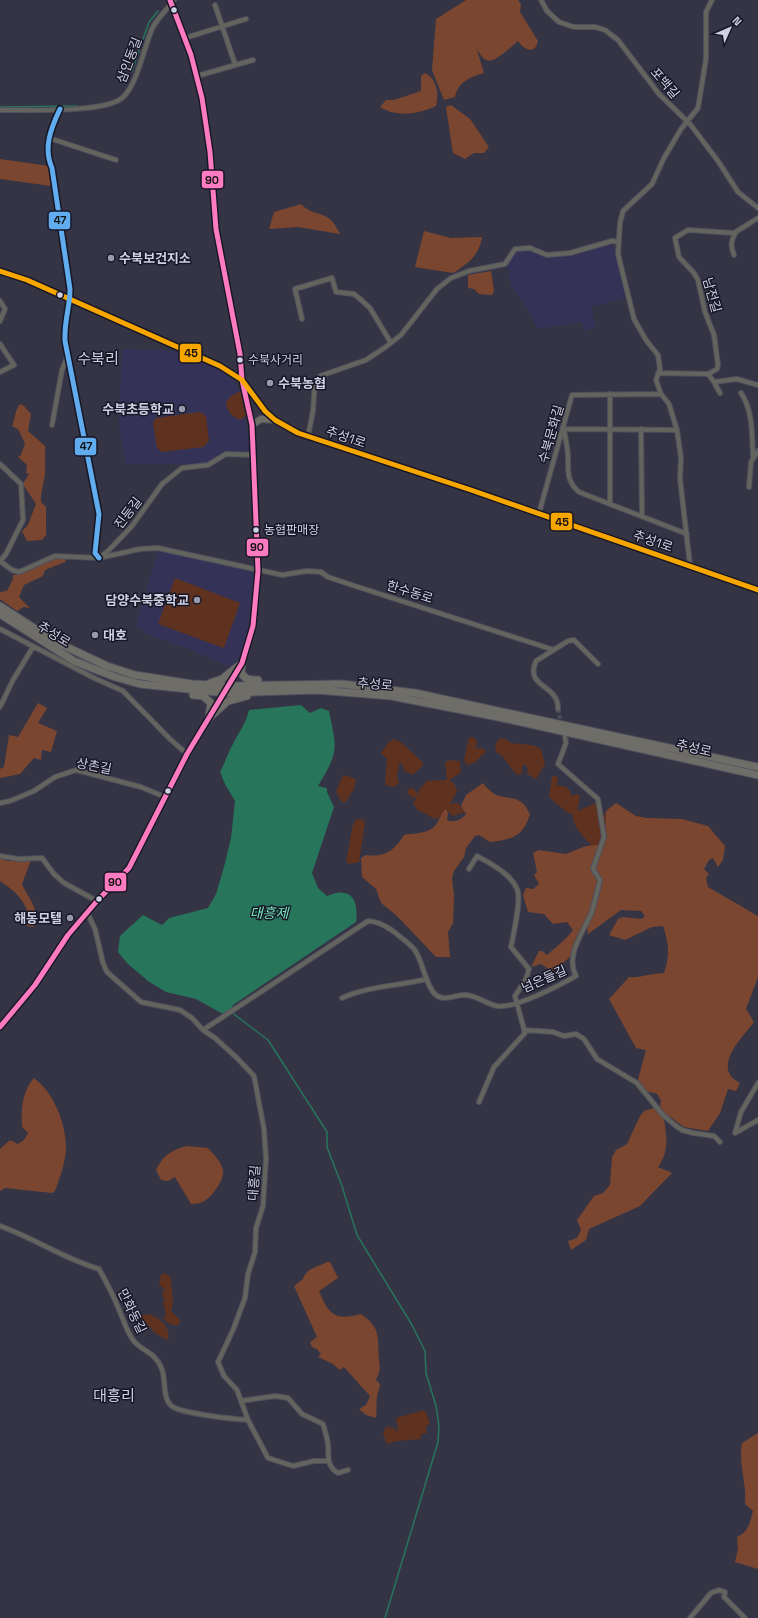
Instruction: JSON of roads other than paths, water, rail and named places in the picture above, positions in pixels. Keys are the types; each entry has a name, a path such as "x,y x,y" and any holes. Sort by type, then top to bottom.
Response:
{"main road":[{"name":"추성로","path":"0,606 54,641 108,666 135,675 199,684 229,686 342,684 415,693 758,767"},
{"name":"추성로","path":"0,614 74,661 115,677 140,684 225,693 323,691 392,696 664,753 758,775"},
{"path":"242,663 241,672 249,680 290,680 342,684"},
{"path":"199,684 222,679 242,663"},
{"path":"140,684 161,690 203,696 211,703 209,718"},
{"path":"209,718 228,701 240,697 323,691"}],"street":[{"name":"포백길","path":"541,0 547,11 558,22 574,27 595,27 605,30 612,35 626,50 659,94 688,122 718,161 738,192 758,208"},
{"path":"690,565 680,478 681,458 677,430 669,404 660,394 656,380 660,363 658,355 646,340 634,319 618,257 620,223 623,212 652,184 664,158 681,129 696,111 699,103 706,59 706,12 712,0"},
{"path":"0,1027 26,996 68,935 97,901 130,868 187,754 242,663 253,626 258,571 252,425 242,380 238,346 216,229 210,152 196,76 185,38 171,2"},
{"name":"삼인동길","path":"0,110 96,108 113,104 123,98 137,71 152,28 171,2"},
{"path":"215,5 235,64"},
{"path":"185,38 246,19"},
{"path":"196,76 252,60"},
{"path":"60,109 49,138 47,153 52,168 70,289 70,299 64,328 99,514 95,553 99,558"},
{"path":"49,138 116,160"},
{"path":"734,255 731,245 732,238 736,232 758,218"},
{"name":"남전길","path":"708,374 717,369 718,365 714,335 705,312 698,280 694,273 679,257 675,238 688,230 730,233 736,232"},
{"path":"308,436 313,411 315,381 320,376 366,360 401,336 437,289 451,278 470,271 506,264 515,249 530,248 547,255 570,252 612,241 619,242"},
{"name":"추성1로","path":"0,271 26,280 70,299 215,364 242,380 266,411 275,420 287,428 690,565 758,590"},
{"path":"302,318 295,289 332,278 336,292 354,294 370,308 390,343"},
{"path":"0,301 5,312 0,321"},
{"path":"0,344 14,365 0,372"},
{"path":"52,425 62,370 68,355"},
{"path":"658,373 708,374 720,393"},
{"path":"714,382 737,379 758,385"},
{"path":"741,393 745,399 750,419 753,456 750,468 750,487"},
{"path":"610,394 610,504"},
{"name":"수북문화길","path":"539,514 572,395 660,394"},
{"path":"252,425 261,419 275,420"},
{"name":"수북문화길","path":"677,430 564,429 568,457 567,471 574,488 579,492 687,534"},
{"path":"641,429 642,516"},
{"path":"753,456 758,451"},
{"name":"진등길","path":"99,558 124,535 162,484 182,468 208,465 226,454 254,455"},
{"path":"0,464 21,484 23,520 6,554 0,560 12,570 19,572 55,556 99,558 140,549 158,548 258,571"},
{"name":"한수동로","path":"258,571 282,575 307,571 321,572 328,577 554,650"},
{"path":"0,629 33,647 123,691 170,739 187,754"},
{"path":"558,709 558,700 555,695 539,684 533,672 536,661 568,641 574,640 598,664"},
{"path":"0,707 12,680 33,647"},
{"name":"넘은들길","path":"469,869 477,856 511,880 518,890 516,924 511,947 529,969 526,979 515,996 516,1002 549,990 576,976 572,969 573,957 591,913 600,880 593,869 604,837 598,799 558,764 566,743 565,737"},
{"name":"상촌길","path":"0,803 10,801 34,791 55,777 76,770 141,787 165,797"},
{"path":"0,856 19,859 42,858 54,874 64,883 97,901"},
{"name":"대흥길","path":"87,912 95,929 107,972 142,1002 180,1010 192,1018 203,1030 215,1038 254,1076 264,1129 266,1158 263,1206 256,1228 255,1252 248,1274 245,1298 218,1362 224,1376 237,1390 248,1420 268,1458 294,1466 314,1461 327,1461"},
{"path":"203,1030 368,921 373,921 388,928 407,941 415,950 427,979 436,995 441,998 465,994 499,1006 511,1006 516,1002 525,1033 494,1067 479,1102"},
{"path":"342,998 373,989 405,985 427,979"},
{"path":"524,1030 542,1031 564,1036 576,1034 584,1039 597,1059 637,1083 663,1114 676,1126 687,1131 714,1136 720,1142"},
{"path":"758,1082 741,1112 734,1133 758,1120"},
{"name":"만화동길","path":"0,1226 20,1233 84,1264 99,1269 110,1289 133,1340 153,1354 161,1367 165,1380 166,1398 175,1408 227,1418 248,1420"},
{"path":"241,1401 275,1396 288,1398 302,1414 323,1424 328,1444 327,1461 338,1473 348,1470"},
{"path":"690,1618 712,1593 719,1590 725,1592 724,1597 745,1618"}],"water":[{"name":"대흥제","path":"301,705 310,713 321,708 329,711 335,743 330,765 318,786 327,788 327,792 334,807 312,873 318,888 327,896 335,893 342,893 351,897 356,907 356,922 233,1005 232,1009 223,1014 196,999 166,992 148,981 127,963 118,952 120,936 143,915 162,925 169,918 208,908 216,894 231,838 235,801 220,772 234,741 244,724 249,710"}],"waterway":[{"path":"132,71 149,22 158,11"},
{"path":"0,107 77,106"},
{"path":"231,1012 268,1040 327,1132 327,1147 342,1186 357,1235 412,1325 425,1351 426,1373 436,1406 439,1426 438,1442 385,1618"}],"tunnel":[{"path":"558,709 562,726"}],"place":[{"name":"수북보건지소","path":"111,258"},
{"name":"수북사거리","path":"240,360"},
{"name":"수북농협","path":"270,383"},
{"name":"수북초등학교","path":"182,409"},
{"name":"농협판매장","path":"256,530"},
{"name":"담양수북중학교","path":"197,600"},
{"name":"대호","path":"95,635"},
{"name":"해동모텔","path":"70,918"}],"district":[{"name":"수북리","path":"98,358"},
{"name":"대흥리","path":"114,1395"}]}
